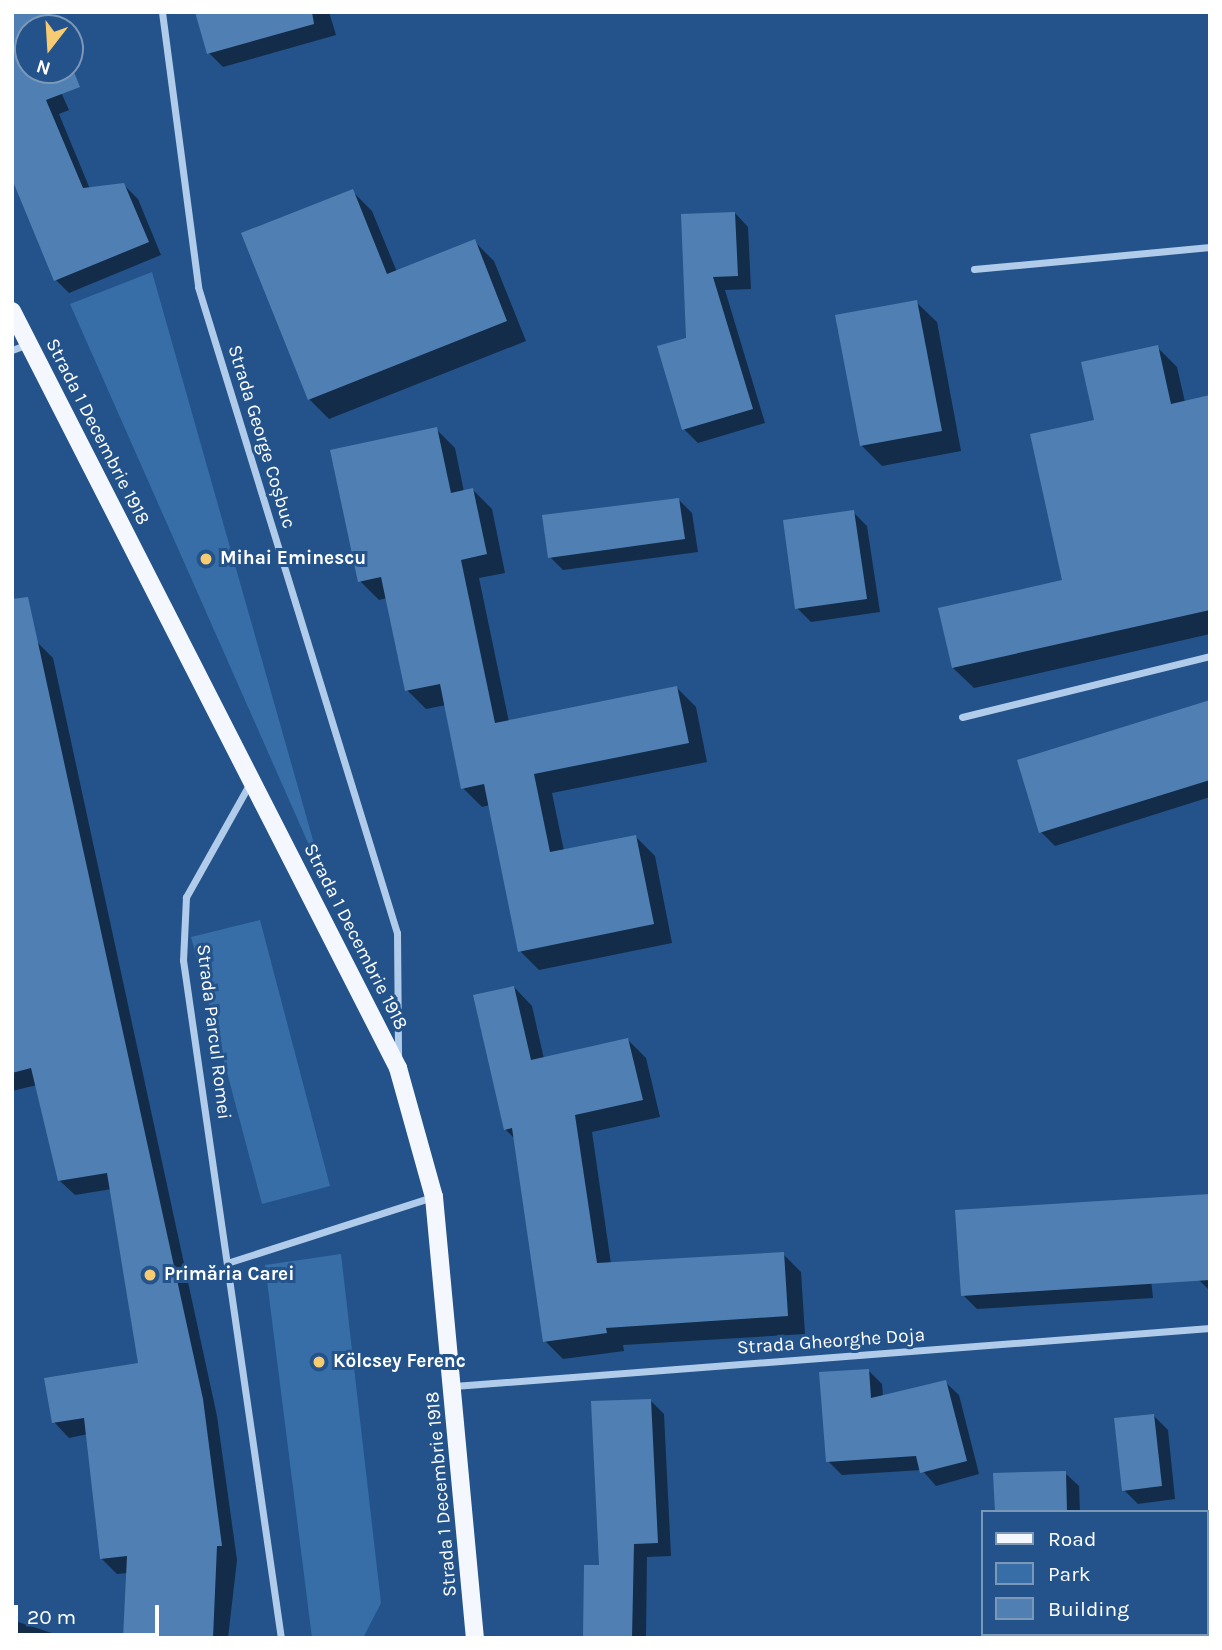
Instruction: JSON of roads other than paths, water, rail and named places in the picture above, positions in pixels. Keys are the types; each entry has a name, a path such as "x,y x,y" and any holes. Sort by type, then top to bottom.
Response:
{"main road":[{"name":"Strada 1 Decembrie 1918","path":"12,311 20,347 252,779 398,1069 434,1197 454,1387 475,1638"}],"street":[{"name":"Strada George Coșbuc","path":"162,12 198,287 397,933 398,1069"},
{"path":"974,269 1210,247"},
{"path":"962,717 1210,656"},
{"name":"Strada Parcul Romei","path":"252,779 186,897 183,960 230,1262 281,1638"},
{"path":"230,1262 434,1197"},
{"name":"Strada Gheorghe Doja","path":"454,1387 1210,1328"}],"place":[{"name":"Mihai Eminescu","path":"206,559"},
{"name":"Primăria Carei","path":"150,1275"},
{"name":"Kölcsey Ferenc","path":"319,1362"}]}
